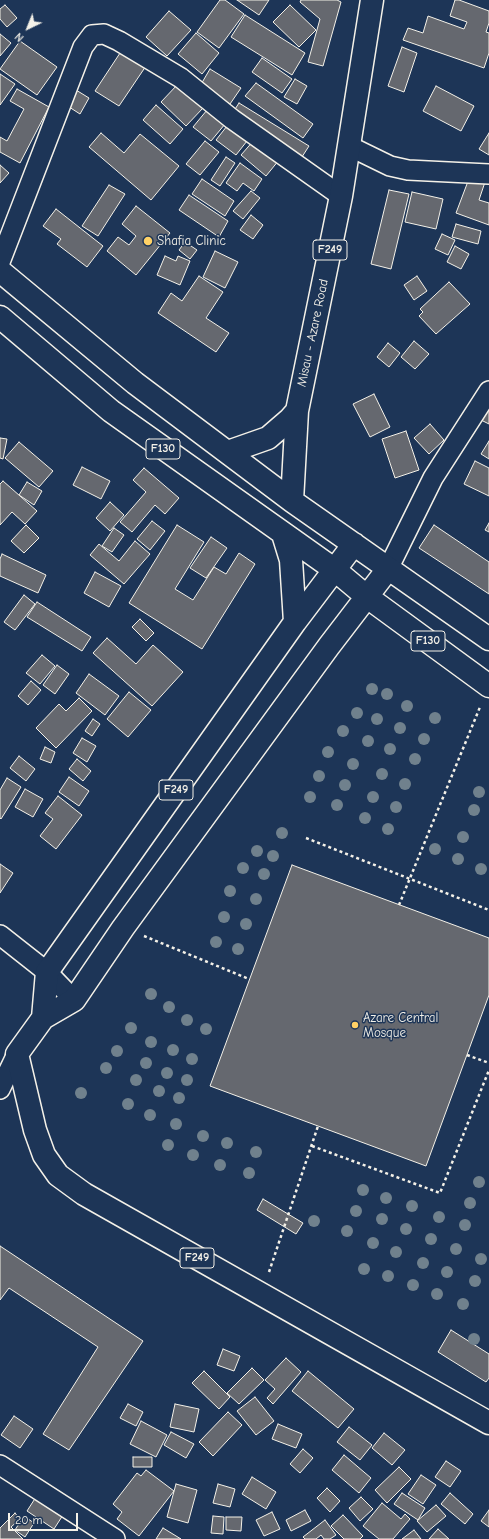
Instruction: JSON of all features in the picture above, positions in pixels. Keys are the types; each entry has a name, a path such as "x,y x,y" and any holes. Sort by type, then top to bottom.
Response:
{"main road":[{"name":"Misau - Azare Road","path":"292,501 297,412 341,196 372,0"},
{"name":"F130","path":"0,271 135,383 292,501 489,639"},
{"name":"F130","path":"0,317 111,411 335,570 366,596 489,686"},
{"path":"228,452 268,438 297,412"},
{"path":"283,534 291,560 295,622"},
{"name":"F249","path":"47,972 295,622 354,544"},
{"name":"F249","path":"388,569 366,596 123,928 74,1000 43,1018 17,1054 35,1130 44,1155 58,1176 84,1194 489,1423"},
{"path":"43,1018 47,972"}],"street":[{"path":"0,262 83,47 92,35 104,34 119,41 181,78 232,119 341,196"},
{"path":"349,146 390,166 408,170 489,174"},
{"path":"388,569 433,478 489,391"},
{"path":"0,935 47,972 74,1000"},
{"path":"0,1089 17,1054"},
{"path":"0,1465 114,1539"}],"path":[{"path":"399,905 489,686"},
{"path":"306,838 489,910"},
{"path":"123,928 250,979"},
{"path":"467,1055 489,1064"},
{"path":"312,1146 440,1193 489,1070"},
{"path":"261,1294 318,1126"}],"building":[{"path":"220,0 225,0 244,14 219,48 197,32"},
{"path":"237,0 269,0 259,15"},
{"path":"301,0 337,0 341,2 323,66 308,62 320,19 300,2"},
{"path":"455,0 459,0 489,11 489,23 486,32 489,33 489,53 484,68 403,40 408,28 423,33 428,16 464,29 467,22 450,16"},
{"path":"5,5 17,18 7,27 0,19 0,9"},
{"path":"290,5 316,30 299,47 273,22"},
{"path":"169,11 191,30 167,56 146,37"},
{"path":"245,15 305,53 292,75 231,37"},
{"path":"196,33 219,53 202,74 178,54"},
{"path":"0,34 11,43 0,56"},
{"path":"20,41 57,67 37,95 0,69"},
{"path":"124,47 148,63 119,106 95,91"},
{"path":"402,47 417,53 404,92 388,86"},
{"path":"262,58 292,79 282,93 252,72"},
{"path":"210,69 241,88 230,104 200,86"},
{"path":"0,74 15,84 0,105"},
{"path":"295,79 307,86 297,104 284,97"},
{"path":"256,83 313,124 303,138 245,96"},
{"path":"178,84 203,108 186,126 161,102"},
{"path":"436,86 474,106 461,131 423,111"},
{"path":"17,89 49,107 20,163 0,152 0,137 7,141 24,109 10,101"},
{"path":"76,90 89,98 80,114 66,105"},
{"path":"239,103 309,146 300,160 230,117"},
{"path":"212,104 230,118 211,141 193,127"},
{"path":"156,105 183,129 170,144 143,120"},
{"path":"227,126 247,141 236,155 216,140"},
{"path":"101,133 124,153 140,134 179,166 151,200 89,147"},
{"path":"489,133 489,155 479,149"},
{"path":"255,139 279,160 266,176 241,155"},
{"path":"205,141 219,152 200,175 186,164"},
{"path":"226,157 235,163 220,186 211,180"},
{"path":"240,163 262,179 254,191 243,183 237,191 226,183"},
{"path":"0,165 9,173 0,183"},
{"path":"470,176 485,182 479,200 489,203 489,225 456,213"},
{"path":"202,179 234,201 225,216 192,194"},
{"path":"109,185 125,194 98,236 82,226"},
{"path":"389,190 409,194 391,269 371,264"},
{"path":"251,191 260,198 243,219 233,211"},
{"path":"412,192 443,199 436,229 405,222"},
{"path":"189,195 228,221 219,237 179,210"},
{"name":"Shafia Clinic","path":"136,206 170,233 136,275 107,251 118,237 129,245 136,236 122,224"},
{"path":"56,209 103,246 87,267 57,244 61,239 43,226"},
{"path":"251,215 263,225 253,239 240,230"},
{"path":"456,224 481,231 478,244 452,237"},
{"path":"442,234 455,240 448,255 435,249"},
{"path":"185,242 197,250 190,259 179,250"},
{"path":"455,246 469,254 461,269 447,262"},
{"path":"215,251 238,262 225,288 203,277"},
{"path":"165,256 176,261 178,256 190,261 180,285 157,275"},
{"path":"199,276 223,292 206,318 229,333 216,352 158,313 171,293 182,301"},
{"path":"417,276 427,291 414,300 404,285"},
{"path":"449,282 470,304 436,334 419,316 423,312 420,309"},
{"path":"414,341 429,354 415,369 401,357"},
{"path":"388,343 400,353 389,367 377,357"},
{"path":"374,394 390,427 370,437 353,404"},
{"path":"489,401 489,424 479,419"},
{"path":"430,424 444,440 429,454 414,438"},
{"path":"406,431 419,470 395,478 382,439"},
{"path":"0,438 7,439 3,459 0,458"},
{"path":"489,441 489,459 481,454"},
{"path":"19,442 53,471 39,487 5,458"},
{"path":"475,461 489,468 489,496 464,484"},
{"path":"82,467 110,481 101,499 73,485"},
{"path":"144,468 179,498 165,514 155,505 132,532 120,522 146,492 133,480"},
{"path":"3,481 37,511 25,524 12,512 0,525 0,484"},
{"path":"27,482 42,491 34,505 19,495"},
{"path":"110,502 124,515 110,531 96,518"},
{"path":"152,521 165,531 150,550 137,539"},
{"path":"489,523 489,532 485,530"},
{"path":"26,525 39,538 24,553 11,541"},
{"path":"177,525 204,542 175,589 193,600 214,567 226,574 239,553 255,564 202,649 129,603"},
{"path":"434,525 489,562 489,594 419,548"},
{"path":"114,528 124,535 112,552 102,546"},
{"path":"211,537 227,548 206,578 190,568"},
{"path":"135,541 150,554 124,584 90,555 99,544 119,561"},
{"path":"2,554 46,575 38,593 0,576 0,559"},
{"path":"95,572 121,586 109,607 84,593"},
{"path":"24,595 35,604 15,630 4,622"},
{"path":"37,602 91,637 82,651 27,617"},
{"path":"140,619 154,633 146,641 132,627"},
{"path":"107,638 136,664 153,645 183,672 152,706 93,653"},
{"path":"42,655 55,666 40,684 26,673"},
{"path":"57,665 69,674 55,694 43,685"},
{"path":"89,674 119,696 105,715 76,693"},
{"path":"31,681 41,690 28,705 18,696"},
{"path":"129,692 151,710 128,737 107,719"},
{"path":"79,698 92,711 56,748 36,728 59,704 66,711"},
{"path":"93,719 100,724 92,736 85,731"},
{"path":"82,738 96,746 87,762 73,753"},
{"path":"45,747 55,752 51,763 40,759"},
{"path":"19,756 35,769 26,781 10,768"},
{"path":"77,759 91,771 83,781 69,769"},
{"path":"69,777 89,791 79,806 59,792"},
{"path":"7,778 21,787 1,819 0,790"},
{"path":"25,789 43,799 33,817 15,807"},
{"path":"58,796 82,815 56,849 40,836 53,819 45,813"},
{"path":"0,864 13,873 0,893"},
{"name":"Azare Central Mosque","path":"292,865 489,938 489,995 426,1166 210,1086"},
{"path":"263,1199 303,1223 296,1234 257,1210"},
{"path":"0,1246 143,1341 69,1450 43,1434 98,1347 9,1288 0,1300"},
{"path":"451,1330 489,1354 489,1378 486,1382 438,1352"},
{"path":"223,1349 240,1356 234,1371 217,1365"},
{"path":"286,1358 301,1372 273,1404 267,1398 275,1389 265,1380"},
{"path":"252,1368 264,1380 239,1404 227,1393"},
{"path":"204,1371 230,1397 219,1409 192,1383"},
{"path":"308,1371 354,1409 338,1428 292,1391"},
{"path":"255,1397 274,1421 256,1435 237,1411"},
{"path":"128,1404 143,1412 136,1426 120,1418"},
{"path":"175,1404 199,1409 194,1432 170,1427"},
{"path":"228,1412 242,1425 213,1456 199,1442"},
{"path":"14,1416 33,1429 20,1448 1,1435"},
{"path":"141,1421 167,1435 156,1457 130,1444"},
{"path":"278,1424 302,1434 296,1448 272,1439"},
{"path":"349,1427 372,1445 360,1460 337,1442"},
{"path":"171,1432 194,1444 186,1458 164,1445"},
{"path":"384,1433 405,1450 392,1465 372,1448"},
{"path":"303,1449 313,1458 300,1473 290,1464"},
{"path":"344,1455 371,1478 359,1493 332,1470"},
{"path":"133,1457 152,1457 152,1467 133,1467"},
{"path":"446,1461 461,1471 450,1487 435,1477"},
{"path":"399,1467 411,1479 387,1503 375,1490"},
{"path":"146,1470 174,1491 139,1536 117,1519 122,1512 113,1504 137,1473 141,1476"},
{"path":"421,1475 436,1485 423,1504 408,1494"},
{"path":"252,1477 276,1492 266,1509 242,1494"},
{"path":"176,1484 197,1490 188,1523 167,1517"},
{"path":"218,1484 235,1489 230,1507 213,1503"},
{"path":"327,1488 340,1501 330,1512 317,1498"},
{"path":"402,1493 425,1508 418,1520 394,1504"},
{"path":"450,1493 473,1514 465,1524 441,1504"},
{"path":"36,1497 63,1515 54,1529 27,1511"},
{"path":"361,1497 373,1509 360,1521 349,1508"},
{"path":"382,1503 401,1519 405,1514 410,1519 393,1539 379,1539 363,1526"},
{"path":"436,1505 446,1516 427,1532 417,1521"},
{"path":"305,1510 311,1521 291,1531 286,1520"},
{"path":"489,1510 489,1527 481,1521"},
{"path":"272,1512 280,1529 264,1536 256,1520"},
{"path":"15,1513 20,1519 11,1527 23,1539 0,1539 0,1528"},
{"path":"343,1515 363,1536 360,1539 344,1539 331,1526"},
{"path":"24,1516 34,1523 25,1537 15,1530"},
{"path":"213,1516 224,1517 223,1534 211,1533"},
{"path":"226,1517 242,1517 241,1531 226,1530"},
{"path":"325,1520 336,1535 330,1539 324,1539 321,1535 316,1539 305,1539 303,1537"},
{"path":"163,1528 181,1539 156,1539"},
{"path":"438,1529 449,1539 429,1539"},
{"path":"414,1530 421,1539 402,1539"}],"place":[{"name":"Shafia Clinic","path":"148,241"},
{"name":"Azare Central Mosque","path":"355,1025"}]}
